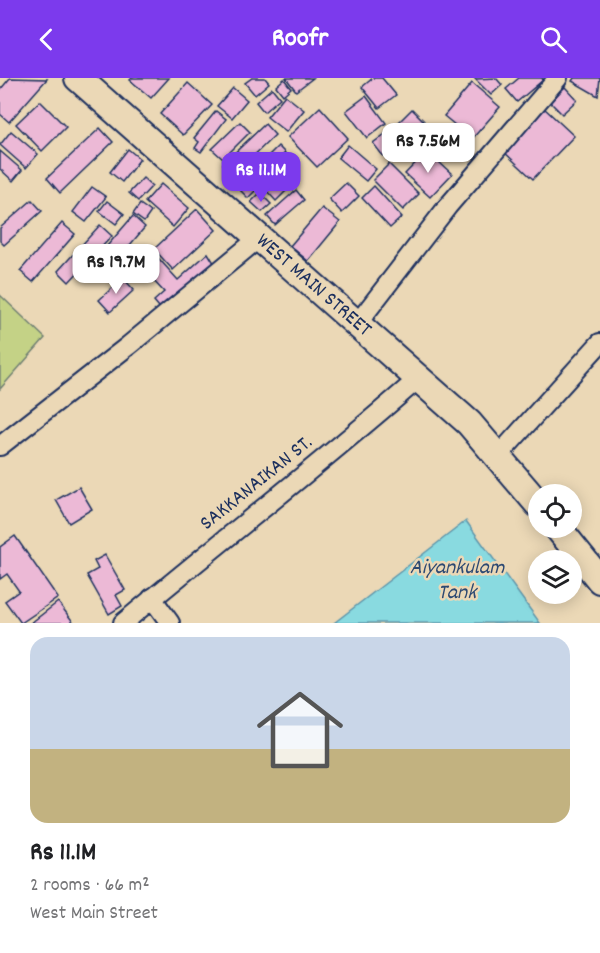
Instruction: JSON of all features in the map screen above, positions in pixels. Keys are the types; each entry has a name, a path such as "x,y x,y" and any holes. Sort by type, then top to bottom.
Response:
{"street":[{"name":"WEST MAIN STREET","path":"78,78 469,423 499,454 528,491"},
{"path":"357,324 448,206 558,78"},
{"path":"0,446 128,346 260,238"},
{"path":"499,454 600,344"},
{"name":"SAKKANAIKAN ST.","path":"123,623 355,434 418,379"},
{"path":"566,538 600,580"},
{"path":"152,598 170,623"}],"green space":[{"path":"0,295 45,338 0,389"}],"water":[{"name":"Aiyankulam Tank","path":"466,521 540,623 334,623"}],"building":[{"path":"10,78 47,79 9,122 0,114 0,90"},
{"path":"132,78 169,78 151,98 130,80"},
{"path":"252,78 265,78 269,83 255,95 245,83"},
{"path":"286,78 313,78 296,91"},
{"path":"373,78 382,78 396,95 379,108 362,87"},
{"path":"496,78 502,85 491,95 475,79"},
{"path":"519,78 542,78 543,80 517,102 506,89"},
{"path":"574,78 600,78 598,96 572,81"},
{"path":"284,79 291,88 283,95 276,86"},
{"path":"188,83 212,105 183,135 160,114"},
{"path":"472,83 500,107 472,139 444,116"},
{"path":"565,87 577,100 562,114 550,102"},
{"path":"233,88 247,100 232,118 217,106"},
{"path":"272,88 280,98 264,112 256,102"},
{"path":"285,95 304,110 286,132 267,117"},
{"path":"366,96 386,123 367,138 346,111"},
{"path":"40,101 66,127 42,151 16,124"},
{"path":"320,107 348,138 317,167 288,137"},
{"path":"544,108 574,136 533,179 503,151"},
{"path":"412,109 424,121 403,142 391,130"},
{"path":"216,111 226,119 201,152 195,148 199,142 194,138"},
{"path":"240,122 250,132 223,159 212,149"},
{"path":"265,124 275,135 234,175 223,164"},
{"path":"424,127 436,138 414,160 402,148"},
{"path":"100,128 113,142 60,193 47,178"},
{"path":"11,131 38,154 26,168 0,145"},
{"path":"388,132 398,145 383,156 373,143"},
{"path":"348,145 376,169 366,181 338,158"},
{"path":"278,146 285,153 271,167 264,160"},
{"path":"128,149 140,159 122,182 110,172"},
{"path":"0,151 22,170 13,181 0,169"},
{"path":"427,151 452,174 430,197 405,174"},
{"path":"257,163 270,176 248,198 235,185"},
{"path":"389,164 419,194 403,210 373,180"},
{"path":"143,178 152,186 138,201 129,193"},
{"path":"276,179 287,190 276,201 265,189"},
{"path":"346,183 359,196 342,213 329,199"},
{"path":"161,184 189,208 173,227 145,202"},
{"path":"374,186 402,217 390,228 362,198"},
{"path":"92,187 106,197 86,222 73,212"},
{"path":"296,190 304,200 275,225 267,216"},
{"path":"260,193 271,204 262,212 251,202"},
{"path":"32,200 42,211 4,245 0,241 0,228"},
{"path":"107,201 124,214 116,224 99,211"},
{"path":"140,204 151,212 144,222 133,214"},
{"path":"322,208 340,222 308,261 290,246"},
{"path":"197,209 216,230 173,270 154,249"},
{"path":"133,216 145,227 114,264 101,253"},
{"path":"62,223 75,234 33,282 20,271"},
{"path":"100,225 112,236 69,282 58,271"},
{"path":"151,250 178,280 208,253 216,266 164,313 154,301 164,292 137,263"},
{"path":"123,278 134,290 110,312 99,300"},
{"path":"79,487 92,509 69,523 56,500"},
{"path":"15,536 58,598 21,623 5,601 19,591 7,574 0,579 0,547"},
{"path":"105,555 125,590 116,595 122,606 109,614 87,575 98,569 94,561"},
{"path":"58,602 74,623 31,623"}]}
